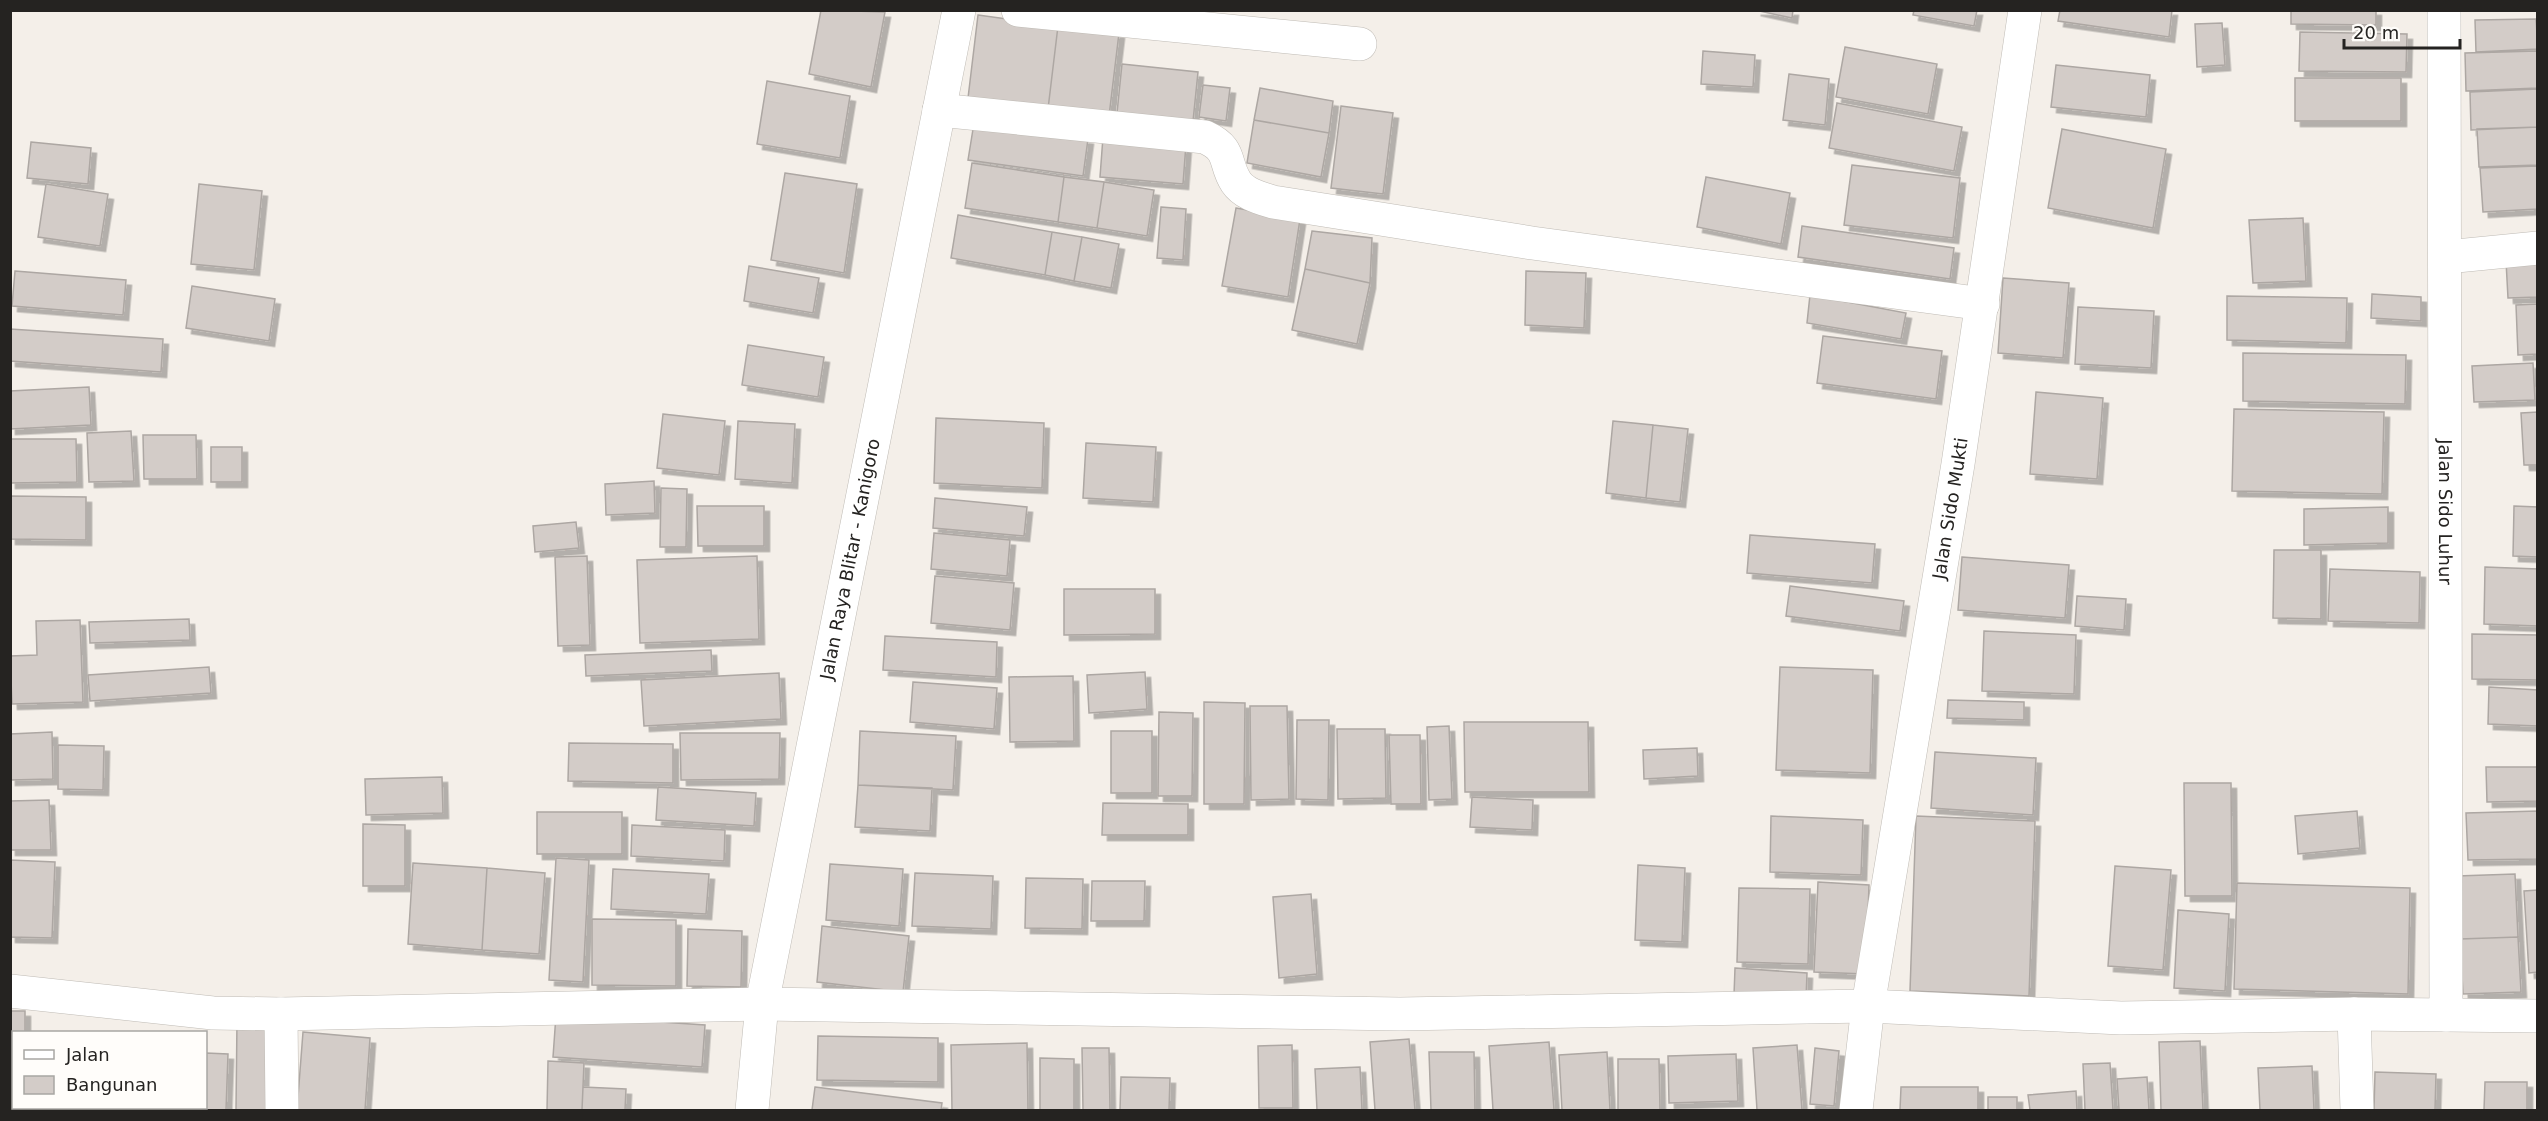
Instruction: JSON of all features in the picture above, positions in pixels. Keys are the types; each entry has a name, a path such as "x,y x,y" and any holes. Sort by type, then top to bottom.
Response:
{"street":[{"name":"Jalan Raya Blitar - Kanigoro","path":"752,1110 762,1005 959,10"},
{"path":"1018,10 1360,44"},
{"name":"Jalan Sido Mukti","path":"1856,1110 1868,1006 1983,304 2025,10"},
{"name":"Jalan Sido Luhur","path":"2444,10 2446,1015"},
{"path":"939,110 1205,137 1219,144 1228,157 1236,182 1251,195 1273,202 1532,243 1983,304"},
{"path":"2446,257 2538,248"},
{"path":"10,991 213,1013 281,1014 762,1005 1400,1014 1868,1006 2121,1018 2354,1014 2538,1016"},
{"path":"281,1014 282,1110"},
{"path":"2354,1014 2357,1110"}],"building":[{"path":"821,10 885,12 871,87 809,74"},
{"path":"1755,10 1793,10 1792,18"},
{"path":"1914,10 1977,10 1974,26 1913,15"},
{"path":"2060,10 2172,10 2169,37 2058,21"},
{"path":"2291,10 2376,10 2376,25 2291,24"},
{"path":"978,15 1058,26 1048,109 968,98"},
{"path":"2536,19 2538,49 2476,52 2475,20"},
{"path":"2222,23 2225,65 2197,67 2195,24"},
{"path":"1058,26 1119,33 1109,116 1048,109"},
{"path":"2300,32 2407,34 2406,72 2299,71"},
{"path":"1845,47 1937,64 1928,114 1836,97"},
{"path":"1703,51 1755,55 1753,87 1701,84"},
{"path":"2538,51 2538,88 2466,91 2465,53"},
{"path":"1122,64 1198,72 1193,121 1117,113"},
{"path":"2056,65 2150,75 2146,117 2051,107"},
{"path":"1789,74 1829,79 1825,125 1783,120"},
{"path":"2295,78 2401,78 2401,121 2295,121"},
{"path":"767,81 850,96 840,158 757,144"},
{"path":"1203,85 1230,88 1226,121 1199,117"},
{"path":"1260,88 1333,101 1329,133 1254,120"},
{"path":"2538,89 2538,127 2471,130 2470,92"},
{"path":"1837,103 1962,127 1954,171 1829,148"},
{"path":"1341,106 1393,113 1383,194 1331,188"},
{"path":"1254,120 1329,133 1321,177 1247,163"},
{"path":"974,123 1088,139 1083,176 968,160"},
{"path":"2538,127 2538,165 2479,167 2477,129"},
{"path":"2062,129 2166,149 2153,228 2048,208"},
{"path":"1103,137 1186,144 1183,184 1100,177"},
{"path":"31,142 91,148 88,184 27,178"},
{"path":"972,163 1064,177 1058,222 965,208"},
{"path":"1852,165 1960,178 1953,238 1844,225"},
{"path":"2538,166 2538,209 2483,212 2480,168"},
{"path":"785,173 857,184 844,273 771,260"},
{"path":"1064,177 1104,182 1097,228 1058,222"},
{"path":"1706,177 1790,193 1781,244 1697,227"},
{"path":"1104,182 1154,190 1147,236 1097,228"},
{"path":"46,184 108,194 100,246 38,237"},
{"path":"199,184 262,191 254,270 191,264"},
{"path":"1161,207 1186,209 1183,260 1157,258"},
{"path":"1236,208 1300,219 1288,297 1222,286"},
{"path":"958,215 1052,232 1045,275 951,258"},
{"path":"2303,218 2306,281 2253,283 2249,220"},
{"path":"1802,226 1954,248 1950,279 1798,257"},
{"path":"1312,231 1372,238 1370,283 1305,269"},
{"path":"1052,232 1082,237 1074,281 1045,275"},
{"path":"1082,237 1119,244 1111,288 1074,281"},
{"path":"2538,260 2538,297 2508,298 2506,261"},
{"path":"749,266 819,278 813,313 744,301"},
{"path":"1305,269 1370,283 1357,344 1292,330"},
{"path":"15,271 126,280 123,315 12,306"},
{"path":"1526,271 1586,273 1584,328 1525,325"},
{"path":"2003,278 2069,283 2063,358 1998,353"},
{"path":"192,286 275,299 269,341 186,328"},
{"path":"2372,294 2421,297 2421,321 2371,318"},
{"path":"1810,295 1906,313 1901,339 1807,323"},
{"path":"2227,296 2347,298 2346,343 2227,340"},
{"path":"2538,304 2538,354 2518,355 2516,305"},
{"path":"2078,307 2154,311 2151,368 2075,364"},
{"path":"10,329 163,339 161,372 10,361"},
{"path":"1823,336 1942,351 1936,399 1817,383"},
{"path":"748,345 824,357 818,397 742,385"},
{"path":"2243,353 2406,355 2405,404 2243,401"},
{"path":"2533,363 2535,400 2474,402 2472,366"},
{"path":"89,387 91,425 10,429 10,391"},
{"path":"2036,392 2103,398 2097,479 2030,474"},
{"path":"2234,409 2384,412 2382,494 2232,491"},
{"path":"2538,412 2538,465 2524,465 2521,413"},
{"path":"663,414 725,421 719,475 657,468"},
{"path":"936,418 1044,423 1042,488 934,483"},
{"path":"738,421 795,424 792,483 735,479"},
{"path":"1613,421 1653,425 1646,498 1606,493"},
{"path":"1653,425 1688,429 1680,502 1646,498"},
{"path":"131,431 134,481 89,482 87,433"},
{"path":"143,435 196,435 197,479 144,479"},
{"path":"10,439 76,439 77,482 10,483"},
{"path":"1086,443 1156,447 1153,502 1083,498"},
{"path":"211,447 242,447 242,482 211,482"},
{"path":"654,481 655,513 606,515 605,484"},
{"path":"661,488 687,489 686,547 660,547"},
{"path":"10,496 86,497 86,540 10,539"},
{"path":"935,498 1027,507 1024,536 933,528"},
{"path":"697,506 764,506 764,546 698,546"},
{"path":"2514,506 2538,507 2538,557 2513,556"},
{"path":"2388,507 2388,543 2304,545 2304,509"},
{"path":"576,522 579,548 535,552 533,526"},
{"path":"934,533 1010,540 1007,576 931,569"},
{"path":"1750,535 1875,544 1872,583 1747,573"},
{"path":"2274,550 2321,550 2321,619 2273,618"},
{"path":"587,556 590,645 558,646 555,557"},
{"path":"757,556 759,639 640,643 637,560"},
{"path":"1962,557 2069,565 2065,618 1958,610"},
{"path":"2485,567 2538,569 2538,626 2484,624"},
{"path":"2330,569 2420,572 2419,623 2328,621"},
{"path":"935,576 1014,583 1010,630 931,623"},
{"path":"1790,586 1904,601 1900,631 1786,616"},
{"path":"1064,589 1155,589 1155,634 1064,635"},
{"path":"2077,596 2126,599 2124,630 2075,626"},
{"path":"189,619 190,640 90,643 89,622"},
{"path":"80,620 83,702 12,704 10,656 37,655 36,621"},
{"path":"1984,631 2076,635 2074,694 1982,691"},
{"path":"2472,634 2538,635 2538,680 2472,679"},
{"path":"885,636 997,642 996,677 883,670"},
{"path":"711,650 712,671 586,676 585,655"},
{"path":"209,667 211,693 90,701 88,675"},
{"path":"1780,667 1873,670 1870,773 1776,770"},
{"path":"1145,672 1147,709 1089,713 1087,675"},
{"path":"779,673 781,719 644,726 641,680"},
{"path":"1073,676 1074,741 1010,742 1009,677"},
{"path":"913,682 997,688 994,729 910,722"},
{"path":"2489,687 2538,690 2538,726 2488,724"},
{"path":"1948,700 2024,702 2024,720 1947,718"},
{"path":"1204,702 1245,703 1244,804 1204,804"},
{"path":"1250,706 1287,706 1289,799 1251,800"},
{"path":"1159,712 1193,713 1192,796 1158,796"},
{"path":"1297,720 1329,720 1328,800 1296,799"},
{"path":"1464,722 1588,722 1589,792 1465,792"},
{"path":"1449,726 1452,799 1429,800 1427,727"},
{"path":"1337,729 1385,729 1386,798 1338,799"},
{"path":"860,731 956,736 953,790 858,785"},
{"path":"1111,731 1152,731 1152,793 1111,793"},
{"path":"52,732 53,779 10,780 10,734"},
{"path":"680,733 780,733 779,779 681,780"},
{"path":"1389,735 1420,735 1421,804 1391,804"},
{"path":"569,743 673,744 673,783 568,781"},
{"path":"58,745 104,746 103,790 58,789"},
{"path":"1697,748 1698,776 1644,779 1643,750"},
{"path":"1935,752 2036,758 2033,815 1931,808"},
{"path":"2486,767 2538,767 2538,801 2487,802"},
{"path":"442,777 443,813 366,815 365,779"},
{"path":"2184,783 2231,783 2232,896 2185,896"},
{"path":"858,785 932,788 930,831 855,827"},
{"path":"658,787 756,793 754,826 656,820"},
{"path":"1472,797 1533,800 1532,830 1470,827"},
{"path":"49,800 51,850 10,850 10,801"},
{"path":"1103,803 1188,804 1188,835 1102,835"},
{"path":"2357,811 2360,848 2298,854 2295,816"},
{"path":"2538,811 2538,859 2468,860 2466,813"},
{"path":"537,812 622,812 622,854 537,854"},
{"path":"1771,816 1863,820 1861,875 1770,872"},
{"path":"1916,816 2035,821 2029,996 1910,991"},
{"path":"363,824 405,825 405,886 363,886"},
{"path":"632,825 725,830 724,861 631,856"},
{"path":"556,858 589,860 583,982 549,980"},
{"path":"10,860 55,862 52,938 10,937"},
{"path":"413,863 487,868 482,950 408,944"},
{"path":"830,864 903,869 899,926 826,920"},
{"path":"1638,865 1685,868 1682,942 1635,940"},
{"path":"2115,866 2171,870 2163,970 2108,966"},
{"path":"487,868 545,873 539,954 482,950"},
{"path":"613,869 709,874 706,914 611,909"},
{"path":"915,873 993,876 991,929 912,926"},
{"path":"2515,874 2518,937 2460,939 2457,876"},
{"path":"1026,878 1083,879 1082,929 1025,928"},
{"path":"1092,881 1145,881 1144,921 1091,921"},
{"path":"1818,882 1869,885 1866,974 1814,972"},
{"path":"2237,883 2410,888 2408,994 2234,989"},
{"path":"1739,888 1810,889 1808,964 1737,962"},
{"path":"2538,890 2538,972 2529,973 2524,891"},
{"path":"1311,894 1317,974 1279,978 1273,897"},
{"path":"2178,910 2229,914 2225,991 2174,988"},
{"path":"592,919 676,920 676,986 592,985"},
{"path":"822,926 909,936 903,992 817,982"},
{"path":"688,929 742,931 741,987 687,986"},
{"path":"2518,937 2521,992 2463,994 2460,939"},
{"path":"1735,968 1807,973 1806,999 1734,995"},
{"path":"10,1011 25,1011 25,1031 12,1031 12,1058 10,1058"},
{"path":"556,1015 705,1025 702,1067 553,1057"},
{"path":"237,1020 268,1020 267,1110 236,1110"},
{"path":"303,1032 370,1038 365,1110 297,1110"},
{"path":"818,1036 938,1038 938,1082 817,1080"},
{"path":"1409,1039 1415,1110 1375,1110 1370,1042"},
{"path":"2200,1041 2203,1110 2161,1110 2159,1042"},
{"path":"1549,1042 1554,1110 1493,1110 1489,1046"},
{"path":"1027,1043 1028,1110 952,1110 951,1045"},
{"path":"1292,1045 1293,1108 1259,1108 1258,1046"},
{"path":"1797,1045 1802,1110 1757,1110 1753,1048"},
{"path":"1082,1048 1109,1048 1110,1110 1083,1110"},
{"path":"1815,1048 1839,1051 1834,1106 1810,1104"},
{"path":"1429,1052 1474,1052 1475,1110 1431,1110"},
{"path":"1607,1052 1610,1110 1562,1110 1559,1055"},
{"path":"207,1053 228,1054 226,1110 192,1110 207,1109"},
{"path":"1736,1054 1738,1101 1669,1103 1668,1056"},
{"path":"1040,1058 1074,1059 1074,1110 1040,1110"},
{"path":"1618,1059 1659,1059 1660,1110 1618,1110"},
{"path":"548,1061 584,1063 582,1110 547,1110"},
{"path":"2110,1063 2113,1110 2085,1110 2083,1064"},
{"path":"2312,1066 2314,1110 2260,1110 2258,1068"},
{"path":"1360,1067 1362,1110 1317,1110 1315,1069"},
{"path":"2375,1072 2436,1074 2435,1110 2374,1110"},
{"path":"10,1073 12,1073 12,1109 15,1110 10,1110"},
{"path":"1121,1077 1170,1078 1169,1110 1120,1110"},
{"path":"2147,1077 2149,1110 2119,1110 2117,1079"},
{"path":"2485,1082 2527,1082 2527,1110 2484,1110"},
{"path":"583,1087 626,1089 625,1110 582,1110"},
{"path":"815,1087 942,1103 941,1110 812,1110"},
{"path":"1901,1087 1978,1087 1978,1110 1900,1110"},
{"path":"2076,1091 2077,1110 2030,1110 2028,1095"},
{"path":"1988,1097 2017,1097 2017,1110 1988,1110"},
{"path":"40,1109 93,1109 93,1110"},
{"path":"107,1109 155,1109 155,1110"}]}
